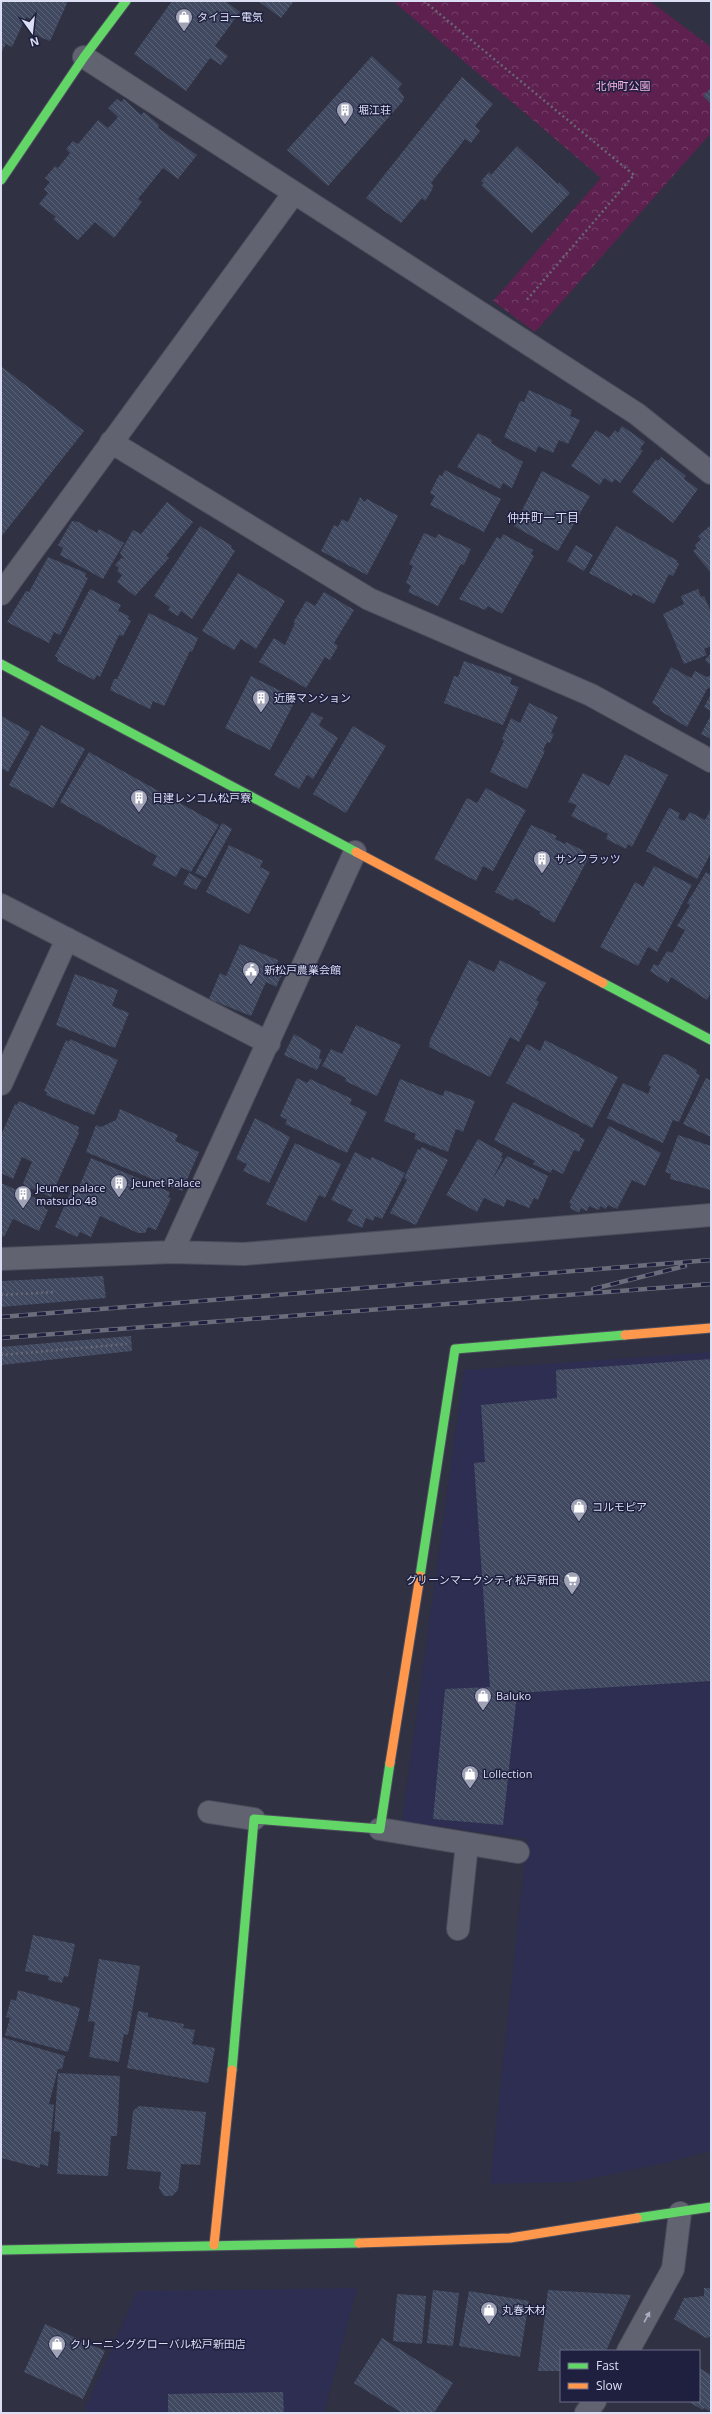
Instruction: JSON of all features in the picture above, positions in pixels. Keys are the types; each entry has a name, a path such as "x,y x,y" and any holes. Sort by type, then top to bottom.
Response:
{"street":[{"path":"2,179 84,57 125,1"},
{"path":"84,57 294,194 637,414 711,474"},
{"path":"1,594 294,194"},
{"path":"111,442 369,599 591,695 711,761"},
{"path":"1,664 355,852 709,1035"},
{"path":"172,1252 269,1043 355,852"},
{"path":"1,905 269,1043"},
{"path":"1,1084 67,939"},
{"path":"1,1258 172,1252 244,1254 711,1215"},
{"path":"380,1829 455,1349 711,1328"},
{"path":"209,1812 254,1819 380,1829 518,1852"},
{"path":"214,2245 219,2210 254,1819"},
{"path":"458,1929 467,1844"},
{"path":"1,2250 416,2242 510,2238 680,2213 711,2207"},
{"path":"629,2350 673,2269 680,2213"},
{"path":"586,2413 594,2402"}],"path":[{"path":"424,1 634,175 504,328"},
{"path":"1,1295 57,1292"},
{"path":"1,1355 127,1344"}],"shaded area":[{"name":"グリーンマークシティ松戸新田","path":"711,1352 711,2151 669,2162 574,2182 490,2184 527,1839 402,1821 464,1370"},
{"path":"357,2288 324,2413 91,2413 85,2409 137,2291"}],"green space":[{"name":"北仲町公園","path":"393,1 650,1 711,47 711,133 535,332 493,301 601,178"}],"building":[{"path":"1,1 68,1 50,41 30,33 35,21 26,17 12,47 6,44 1,53"},
{"path":"172,1 225,1 240,12 215,46 228,56 221,65 210,58 186,91 134,54"},
{"path":"258,1 294,1 281,18"},
{"name":"堀江荘","path":"372,56 402,84 398,89 404,97 403,101 328,186 287,150"},
{"path":"462,77 493,104 475,126 480,131 471,143 465,139 431,183 433,185 432,190 425,201 422,198 401,223 366,198"},
{"path":"711,88 711,104 703,96"},
{"path":"117,99 121,102 124,99 141,115 144,112 159,125 158,128 197,155 178,179 163,168 138,199 142,202 114,238 95,222 78,240 53,219 56,217 39,204 48,193 44,189 50,182 45,178 55,166 58,168 70,153 66,149 73,141 78,144 98,120 108,128 118,117 108,108"},
{"path":"517,146 558,184 559,182 570,193 532,233 481,185 484,183 481,181 489,172 491,175"},
{"path":"1,366 84,431 1,537"},
{"path":"529,390 572,410 570,416 580,420 568,444 559,440 553,453 538,446 536,452 504,437 520,401 524,402"},
{"path":"622,426 645,442 640,449 643,451 620,483 615,479 612,483 604,478 600,485 571,466 596,430 609,438 615,430 618,433"},
{"path":"478,433 492,440 491,443 523,462 512,488 503,483 500,489 457,467"},
{"path":"661,457 686,476 684,479 698,489 673,523 632,492 656,459 658,461"},
{"path":"445,470 501,499 484,532 430,505 435,496 430,493 439,475 442,476"},
{"path":"542,471 590,496 558,551 514,526"},
{"path":"360,497 364,502 367,499 398,516 367,575 321,551 334,525 338,527 342,519 348,522"},
{"path":"167,502 193,522 166,556 169,558 135,596 117,582 122,575 117,571 119,568 115,565 121,558 124,559 120,553 133,530 141,534"},
{"path":"72,521 79,522 97,533 99,529 124,543 103,579 60,555 63,548 58,545"},
{"path":"711,525 711,573 693,551 697,548 695,545 701,539 698,536"},
{"path":"200,526 232,546 231,548 235,551 192,619 181,611 178,616 168,610 170,607 154,596"},
{"path":"616,526 678,561 676,562 679,564 673,576 669,574 654,604 633,593 632,596 589,573"},
{"path":"424,533 436,538 438,534 471,549 464,565 461,564 438,606 408,592 411,586 406,583 413,566 409,564"},
{"path":"503,534 533,550 531,554 534,556 502,614 488,606 485,610 459,599 497,537 501,539"},
{"path":"576,545 593,555 584,571 567,561"},
{"path":"48,557 86,573 85,577 88,578 60,635 54,632 49,643 7,622 26,591 29,592"},
{"path":"238,573 285,601 256,649 241,639 234,650 202,631"},
{"path":"90,589 121,605 118,611 129,616 128,619 131,621 123,636 119,635 100,677 97,675 94,680 57,661 58,658 55,656"},
{"path":"698,589 701,597 704,596 711,612 711,646 704,649 707,655 684,664 663,614 684,604 681,596"},
{"path":"324,592 354,610 334,643 338,646 330,660 325,657 306,688 259,662 274,638 285,645 295,623 293,623 306,601 315,606"},
{"path":"149,613 198,638 192,652 190,651 164,706 153,701 150,709 110,690 114,679 117,679"},
{"path":"711,653 711,666 705,660"},
{"path":"464,661 512,678 510,684 519,687 503,725 444,703 454,676 458,677"},
{"path":"671,667 691,678 695,671 707,677 711,675 711,687 707,689 687,727 659,710 660,708 652,703"},
{"name":"近藤マンション","path":"251,676 296,699 270,750 225,728"},
{"path":"711,694 711,711 704,707"},
{"path":"529,703 558,717 551,733 554,734 550,743 547,742 543,750 545,751 527,789 490,772 504,741 502,739 511,718 520,723"},
{"path":"312,712 323,718 319,725 338,738 313,779 307,775 299,789 274,775"},
{"path":"711,715 711,739 701,734"},
{"path":"1,716 30,732 8,772 1,768"},
{"path":"41,725 85,749 53,808 9,785"},
{"path":"353,726 386,746 346,813 313,794"},
{"name":"日建レンコム松戸寮","path":"89,752 219,825 191,872 181,867 176,877 152,865 157,856 60,802"},
{"path":"625,754 668,775 632,847 628,844 626,849 606,839 608,834 571,816 577,805 568,802 583,773 609,786"},
{"path":"486,788 526,810 493,871 483,866 476,881 434,859 467,798 477,803"},
{"path":"669,808 680,813 678,818 684,821 690,812 705,820 711,809 711,853 697,879 646,851"},
{"path":"222,823 232,829 206,878 195,873"},
{"name":"サンフラッツ","path":"531,825 557,836 555,839 565,844 566,842 584,851 582,854 589,857 554,923 539,914 541,912 515,898 513,901 495,892"},
{"path":"229,845 263,861 260,867 270,872 249,914 206,892"},
{"path":"654,866 692,885 657,952 648,947 638,966 600,947 635,882 643,887"},
{"path":"706,872 711,875 711,992 707,1000 671,977 668,983 650,971 654,964 658,966 667,951 672,953 685,930 677,926 690,905 687,903"},
{"path":"189,873 202,880 196,890 183,884"},
{"path":"240,944 278,960 277,964 285,968 276,987 266,982 251,1016 209,999 220,973 226,976"},
{"path":"469,960 494,972 500,960 546,983 536,1000 539,1002 519,1042 510,1037 490,1077 429,1047 430,1040"},
{"path":"75,974 118,990 112,1006 129,1013 115,1048 56,1025"},
{"path":"356,1025 401,1045 377,1096 345,1081 346,1078 322,1066 331,1049 342,1054"},
{"path":"294,1034 321,1050 319,1058 322,1060 317,1070 284,1055"},
{"path":"70,1039 118,1060 94,1115 46,1095 47,1092 44,1091 66,1040 69,1042"},
{"path":"545,1040 618,1077 592,1128 506,1083 527,1044 540,1051"},
{"path":"667,1054 697,1070 696,1073 700,1075 679,1122 673,1120 663,1143 607,1118 623,1083 648,1094 651,1087 648,1085 663,1055"},
{"path":"297,1078 307,1083 310,1079 352,1099 350,1104 367,1112 347,1153 285,1124 287,1120 280,1116"},
{"path":"706,1078 711,1081 711,1137 683,1124"},
{"path":"400,1079 443,1096 445,1090 475,1101 463,1132 456,1129 448,1152 414,1139 416,1134 384,1121"},
{"path":"19,1101 79,1127 79,1133 51,1197 25,1186 23,1183 32,1162 22,1157 13,1179 1,1173 1,1135 15,1104 17,1105"},
{"path":"513,1102 580,1135 579,1137 585,1139 579,1152 574,1150 563,1174 552,1169 551,1173 533,1164 535,1161 494,1140"},
{"path":"120,1109 178,1135 175,1141 199,1152 182,1191 86,1152 96,1125 101,1127 116,1120"},
{"path":"255,1118 290,1137 269,1183 243,1171 247,1164 236,1159"},
{"path":"609,1126 661,1153 645,1186 632,1180 617,1209 608,1205 606,1209 600,1206 599,1210 589,1206 587,1211 581,1208 579,1213 570,1208 571,1204 569,1203"},
{"path":"678,1135 711,1146 711,1190 670,1179 671,1174 665,1172"},
{"path":"478,1139 503,1153 501,1157 503,1158 492,1180 507,1156 548,1176 538,1200 534,1198 529,1208 507,1199 504,1207 484,1198 477,1212 446,1195"},
{"path":"295,1143 341,1164 325,1198 319,1195 306,1222 266,1204"},
{"path":"422,1147 448,1160 416,1225 390,1213 407,1180 404,1178 418,1149 420,1150"},
{"path":"355,1152 370,1160 372,1157 405,1173 382,1219 375,1216 373,1221 366,1218 362,1228 347,1221 353,1210 331,1200"},
{"name":"Jeunet Palace","path":"91,1158 170,1192 168,1197 171,1198 156,1230 148,1227 145,1233 138,1233 100,1216 91,1237 80,1232 77,1237 55,1227 72,1189 77,1192"},
{"name":"Jeuner palace matsudo 48","path":"1,1183 46,1203 44,1208 48,1210 39,1231 13,1219 4,1237 1,1236"},
{"path":"103,1276 106,1298 1,1307 1,1281"},
{"path":"131,1336 132,1351 1,1365 1,1347"},
{"path":"711,1359 711,1681 517,1693 503,1825 433,1819 445,1689 490,1687 474,1463 485,1462 481,1405 557,1398 556,1370"},
{"path":"33,1935 75,1944 68,1977 64,1976 62,1983 48,1980 49,1976 25,1971"},
{"path":"99,1959 140,1966 128,2035 124,2034 119,2062 89,2057 95,2022 88,2021"},
{"path":"18,1990 80,2008 68,2052 5,2035 10,2018 6,2017 11,1999 16,2001"},
{"path":"138,2011 148,2013 148,2017 184,2024 183,2028 195,2030 192,2044 215,2048 208,2083 127,2068"},
{"path":"1,2037 65,2056 62,2069 58,2069 49,2104 54,2105 48,2166 40,2164 40,2168 1,2158"},
{"path":"58,2073 120,2076 117,2136 111,2136 108,2176 57,2174 60,2132 54,2131"},
{"path":"139,2106 206,2112 200,2165 181,2164 178,2190 172,2196 164,2196 159,2188 161,2172 127,2169 133,2111"},
{"path":"704,2288 711,2288 711,2337 706,2338 674,2319 684,2298 704,2296"},
{"path":"433,2290 459,2293 453,2346 427,2343"},
{"path":"548,2290 631,2295 606,2350 560,2350 560,2371 538,2371"},
{"path":"469,2291 529,2301 520,2357 459,2346"},
{"path":"397,2294 426,2296 422,2344 393,2341"},
{"path":"45,2324 105,2351 83,2399 24,2372"},
{"path":"382,2338 453,2383 434,2413 402,2413 354,2383"},
{"path":"700,2369 711,2375 711,2408 709,2411 704,2408 703,2410 689,2402 700,2402"},
{"path":"283,2392 284,2413 168,2413 168,2394"}],"railway":[{"path":"1,1317 711,1260"},
{"path":"593,1289 685,1266"},
{"path":"1,1338 711,1284"}],"traffic: fast":[{"path":"1,180 84,57 126,1"},
{"path":"1,664 356,852"},
{"path":"603,983 711,1040"},
{"path":"420,1576 455,1349 625,1335"},
{"path":"232,2070 254,1819 380,1829 390,1763"},
{"path":"637,2218 711,2207"},
{"path":"1,2250 359,2243"}],"traffic: slow":[{"path":"356,852 603,983"},
{"path":"625,1335 711,1328"},
{"path":"390,1763 420,1576"},
{"path":"214,2245 232,2070"},
{"path":"359,2243 510,2238 637,2218"}],"place":[{"name":"タイヨー電気","path":"184,32"},
{"name":"堀江荘","path":"345,125"},
{"name":"近藤マンション","path":"261,713"},
{"name":"日建レンコム松戸寮","path":"139,813"},
{"name":"サンフラッツ","path":"542,874"},
{"name":"新松戸農業会館","path":"251,985"},
{"name":"Jeunet Palace","path":"119,1198"},
{"name":"Jeuner palace matsudo 48","path":"23,1209"},
{"name":"コルモピア","path":"579,1522"},
{"name":"グリーンマークシティ松戸新田","path":"572,1595"},
{"name":"Baluko","path":"483,1711"},
{"name":"Lollection","path":"470,1789"},
{"name":"丸春木材","path":"489,2325"},
{"name":"クリーニンググローバル松戸新田店","path":"57,2359"}],"district":[{"name":"仲井町一丁目","path":"543,518"}]}
